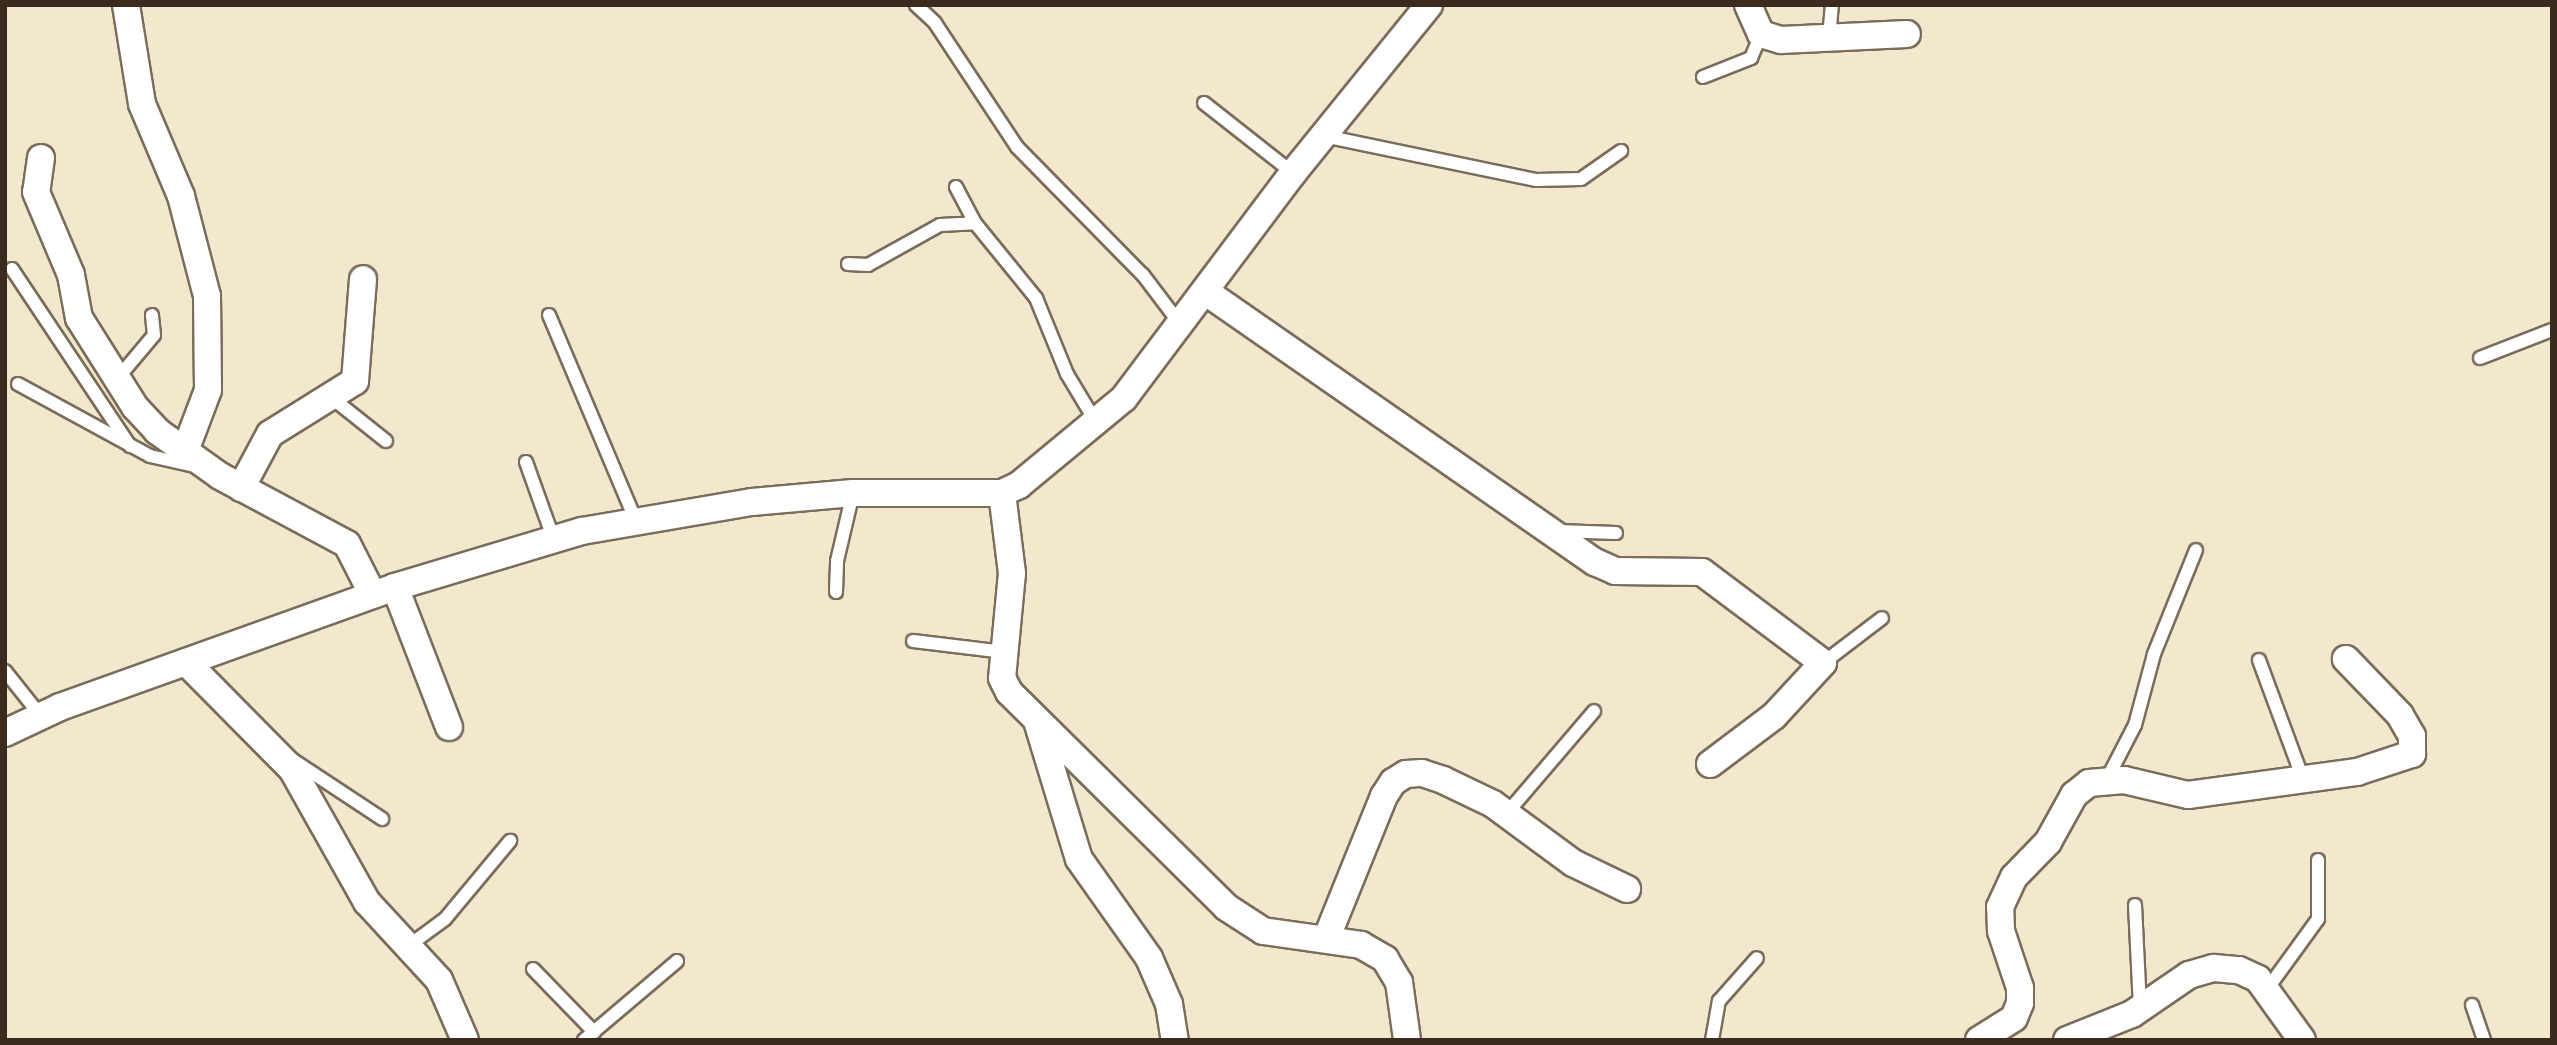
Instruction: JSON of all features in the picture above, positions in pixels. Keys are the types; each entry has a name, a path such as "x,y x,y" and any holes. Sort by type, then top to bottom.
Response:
{"street":[{"path":"126,5 142,104 185,206 207,296 208,390 185,451"},
{"path":"5,733 40,715 384,591 554,540 635,519 853,493 1002,493 1019,485 1097,424 1124,398 1293,173 1429,5"},
{"path":"1748,5 1761,34 1782,40 1908,34"},
{"path":"41,158 36,192 71,275 79,318 145,419 185,451 241,488 347,544 384,591 449,727"},
{"path":"241,488 270,434 332,398 355,381 359,367 363,279"},
{"path":"1206,292 1551,531 1615,570 1703,572 1824,663 1774,716 1710,764"},
{"path":"1002,493 1012,573 1002,678 1009,692 1226,907 1263,930 1327,937 1361,945 1385,959 1399,982 1407,1040"},
{"path":"1979,1040 2014,1018 2020,1003 1999,919 2014,877 2055,832 2074,795 2089,783 2107,779 2188,795 2382,766 2412,754 2412,736 2400,715 2346,659"},
{"path":"186,662 277,751 300,781 367,902 448,994 465,1040"},
{"path":"1037,719 1079,859 1149,958 1169,1004 1175,1040"},
{"path":"1327,937 1393,782 1406,774 1422,773 1507,813 1573,863 1626,889"},
{"path":"2067,1040 2140,1010 2189,975 2214,968 2239,970 2268,989 2302,1040"}],"lane":[{"path":"916,5 935,23 1017,147 1143,275 1181,325"},
{"path":"1829,38 1832,5"},
{"path":"1703,77 1751,58 1761,34"},
{"path":"1204,103 1293,173"},
{"path":"1324,135 1536,180 1581,179 1620,152"},
{"path":"956,187 975,223 1036,298 1067,374 1097,424"},
{"path":"848,264 868,265 940,225 975,223"},
{"path":"12,269 130,446"},
{"path":"117,379 150,343 154,335 152,315"},
{"path":"549,315 635,519"},
{"path":"2480,359 2552,330"},
{"path":"18,384 150,456 210,468"},
{"path":"332,398 386,441"},
{"path":"526,462 554,540"},
{"path":"836,592 837,561 853,493"},
{"path":"1551,531 1616,533"},
{"path":"2107,779 2135,725 2154,654 2196,550"},
{"path":"1824,663 1882,618"},
{"path":"913,641 1004,652"},
{"path":"2259,660 2303,779"},
{"path":"5,671 40,715"},
{"path":"1507,813 1594,711"},
{"path":"277,751 328,780 382,819"},
{"path":"407,947 445,919 510,841"},
{"path":"2268,989 2318,919 2318,860"},
{"path":"2135,905 2140,1010"},
{"path":"1712,1040 1719,1001 1757,958"},
{"path":"533,969 589,1036 677,961"},
{"path":"2472,1005 2484,1040"}]}
